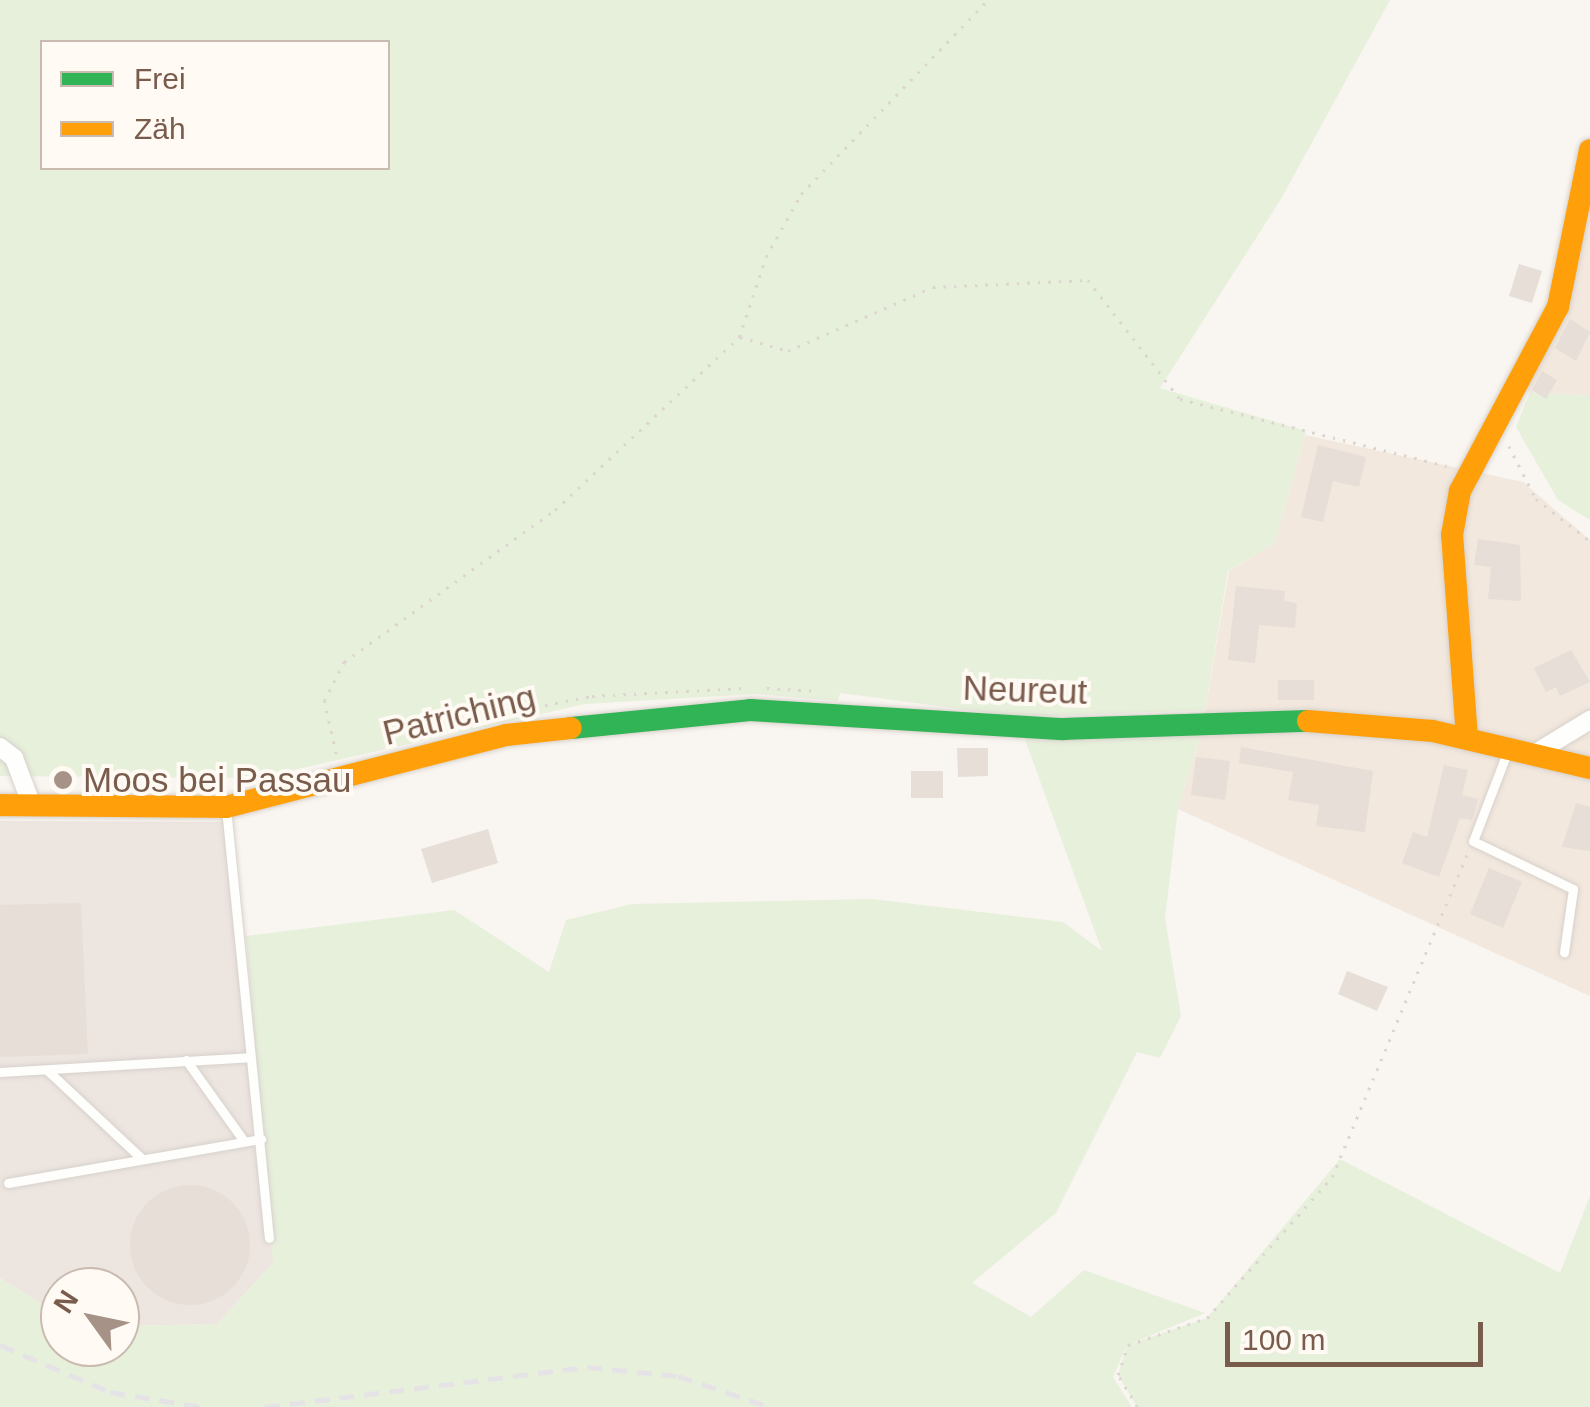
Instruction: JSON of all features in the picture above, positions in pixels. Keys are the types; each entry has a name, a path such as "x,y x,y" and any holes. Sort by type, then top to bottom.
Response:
{"street":[{"path":"1467,738 1452,535 1469,471 1566,283 1590,150"},
{"name":"Neureut","path":"579,722 750,710 1062,729 1271,717 1467,738 1590,768"},
{"path":"1534,754 1590,720"},
{"name":"Patriching","path":"0,805 226,807 579,722"},
{"path":"0,746 32,806"}],"lane":[{"path":"1509,748 1473,841 1573,890 1564,952"},
{"path":"226,807 269,1238"},
{"path":"0,1072 250,1056"},
{"path":"186,1060 244,1141"},
{"path":"46,1070 141,1158"},
{"path":"8,1183 261,1139"}],"path":[{"path":"344,780 324,701 344,662 555,510 739,337 766,257 801,194 988,0"},
{"path":"739,337 788,351 934,287 1088,280 1180,399 1469,471"},
{"path":"1496,418 1536,498 1590,542"},
{"path":"1138,1407 1118,1375 1128,1345 1207,1318 1332,1177 1473,841"}],"shaded area":[{"path":"1590,150 1590,396 1530,392 1515,381 1545,332"},
{"path":"1305,435 1523,482 1590,540 1590,996 1178,809 1201,735 1229,571 1275,543"},
{"path":"0,821 228,822 278,1241 273,1263 217,1324 140,1326 140,1267 40,1267 40,1303 0,1278"}],"green space":[{"path":"0,0 1390,0 1281,199 1160,388 1306,431 1275,543 1228,571 1205,710 1022,717 840,693 838,701 755,694 585,704 258,778 0,776"},
{"path":"1530,392 1590,396 1590,520 1558,500 1516,427"},
{"path":"1201,735 1178,809 1165,918 1181,1016 1160,1058 1137,1052 1056,1213 972,1283 1031,1317 1084,1270 1205,1313 1130,1344 1207,1318 1340,1159 1560,1273 1590,1196 1590,1407 1137,1407 1118,1375 1127,1345 1113,1377 1132,1407 0,1407 0,1278 40,1303 40,1367 140,1367 140,1326 217,1324 273,1263 246,936 454,910 549,972 566,920 632,904 872,899 1063,922 1102,951 1024,737"}],"building":[{"path":"1519,264 1542,271 1532,303 1509,296"},
{"path":"1570,319 1590,332 1576,361 1555,348"},
{"path":"1542,371 1557,380 1546,399 1532,390"},
{"path":"1318,445 1366,457 1359,487 1333,481 1323,522 1301,517"},
{"path":"1478,539 1520,545 1521,601 1488,599 1491,567 1474,565"},
{"path":"1236,586 1285,591 1284,601 1297,603 1295,628 1259,625 1255,663 1228,660"},
{"path":"1571,650 1590,682 1560,696 1556,687 1546,692 1534,668"},
{"path":"1278,680 1314,680 1314,700 1278,700"},
{"path":"1241,747 1373,771 1365,832 1316,826 1319,805 1288,800 1293,772 1239,763"},
{"path":"957,748 988,748 988,776 958,777"},
{"path":"1196,757 1230,761 1225,800 1191,795"},
{"path":"1444,765 1468,770 1462,795 1478,799 1472,820 1460,818 1439,877 1402,863 1413,832 1427,837"},
{"path":"911,771 943,771 943,798 911,798"},
{"path":"1576,803 1590,807 1590,851 1562,847"},
{"path":"488,829 498,863 432,883 421,849"},
{"path":"1489,868 1522,882 1503,928 1470,914"},
{"path":"81,903 88,1054 0,1057 0,905"},
{"path":"1347,971 1388,987 1377,1011 1338,994"},
{"path":"178,1186 202,1186 223,1195 240,1212 249,1233 249,1257 240,1278 223,1295 202,1304 178,1304 157,1295 140,1278 140,1267 134,1267 131,1257 131,1233 140,1212 157,1195"}],"railway":[{"path":"0,1345 110,1392 202,1407"},
{"path":"265,1407 587,1367 678,1376 770,1407"}],"traffic: fast":[{"path":"571,728 750,710 1063,729 1308,721"}],"traffic: slow":[{"path":"1467,738 1452,535 1460,491 1558,307 1590,150"},
{"path":"1308,721 1433,731 1590,768"},
{"path":"0,805 226,807 506,735 571,728"}],"place":[{"name":"Moos bei Passau","path":"63,780"}]}
